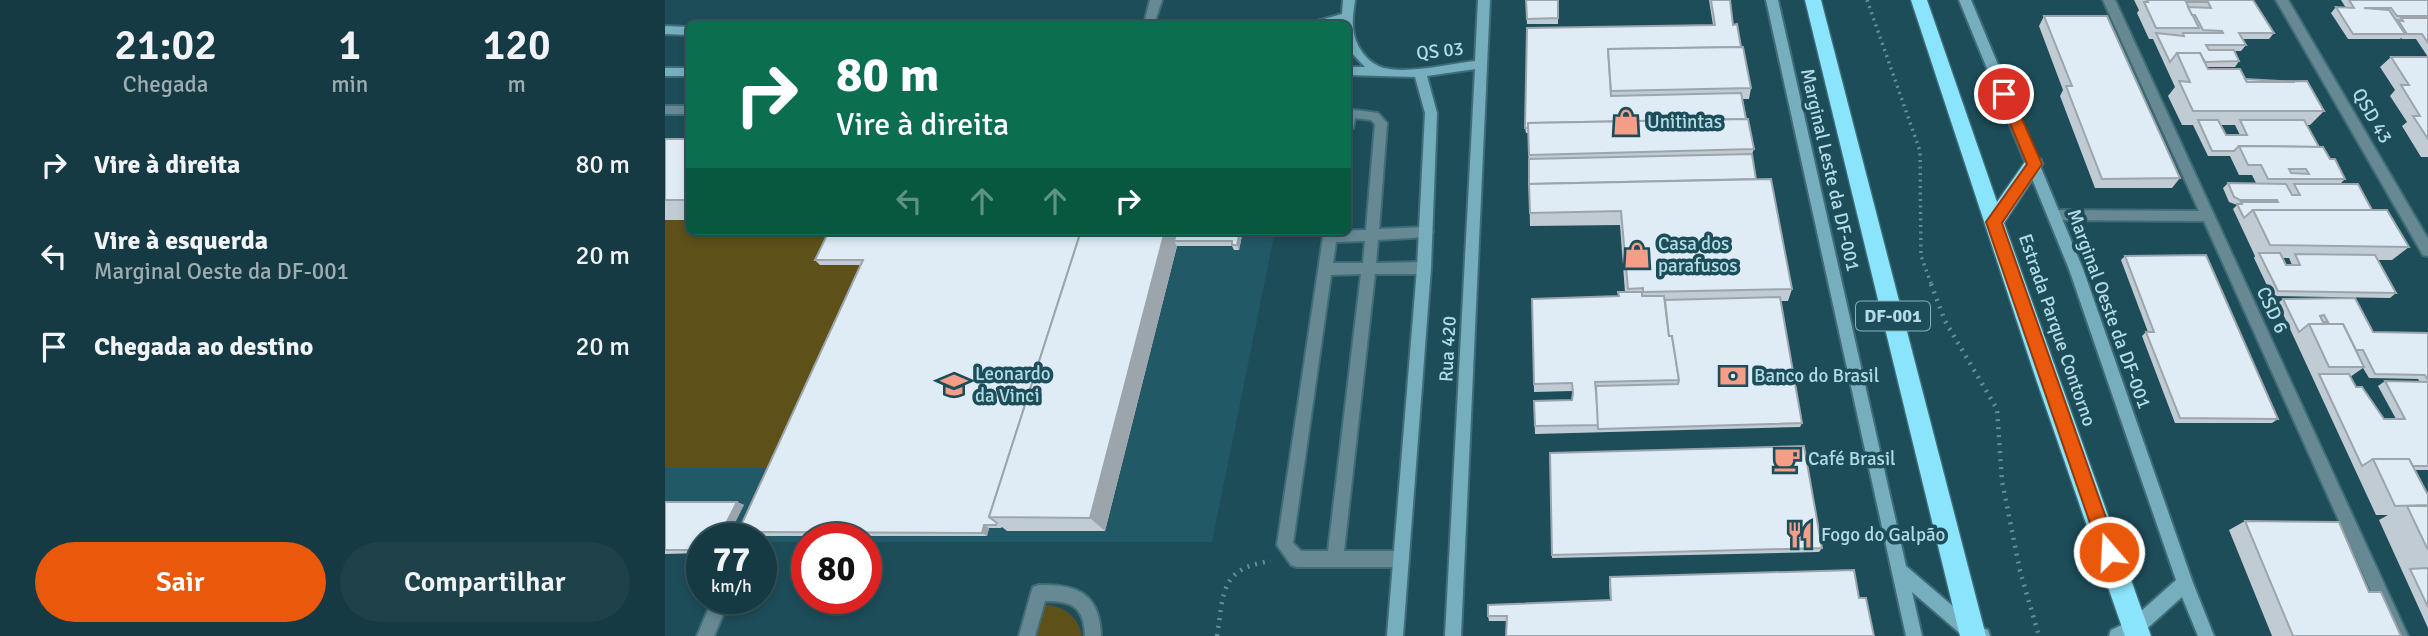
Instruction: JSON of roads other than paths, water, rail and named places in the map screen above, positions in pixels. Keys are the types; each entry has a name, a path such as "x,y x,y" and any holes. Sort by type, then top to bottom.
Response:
{"highway":[{"name":"DF-001","path":"1813,0 1975,635"},
{"name":"Estrada Parque Contorno","path":"1919,0 2130,633"},
{"path":"1994,222 2034,164"}],"main road":[{"path":"1347,21 1349,0"},
{"name":"QS 03","path":"1351,71 1420,73 1482,64 1484,0"},
{"name":"Marginal Leste da DF-001","path":"1773,0 1915,636"},
{"name":"Marginal Oeste da DF-001","path":"1965,0 2076,269 2206,636"},
{"path":"665,30 686,31"},
{"path":"1351,44 1359,58 1379,71"},
{"name":"Rua 420","path":"1453,636 1482,64"},
{"path":"665,72 686,72"},
{"name":"Rua 420","path":"1395,636 1426,232 1431,113 1420,73"},
{"path":"1899,570 1975,635"},
{"path":"2130,633 2185,583"}],"street":[{"path":"1150,21 1156,0"},
{"name":"CSD 6","path":"2109,0 2400,636"},
{"name":"QSD 43","path":"2282,0 2428,251"},
{"path":"665,110 686,110"},
{"path":"1335,558 1369,268 1381,123 1374,116 1351,113"},
{"path":"2055,215 2208,216"},
{"path":"1350,235 1426,232"},
{"path":"1330,235 1285,545 1297,559 1401,559"},
{"path":"1326,269 1424,268"},
{"path":"1027,636 1039,593 1059,592 1083,601 1094,620 1093,636"},
{"path":"705,636 715,614"}],"place":[{"name":"Unitintas","path":"1626,122"},
{"name":"Casa dos parafusos","path":"1637,255"},
{"name":"Banco do Brasil","path":"1733,376"},
{"name":"Leonardo da Vinci","path":"954,385"},
{"name":"Café Brasil","path":"1787,459"},
{"name":"Fogo do Galpão","path":"1800,535"}]}
